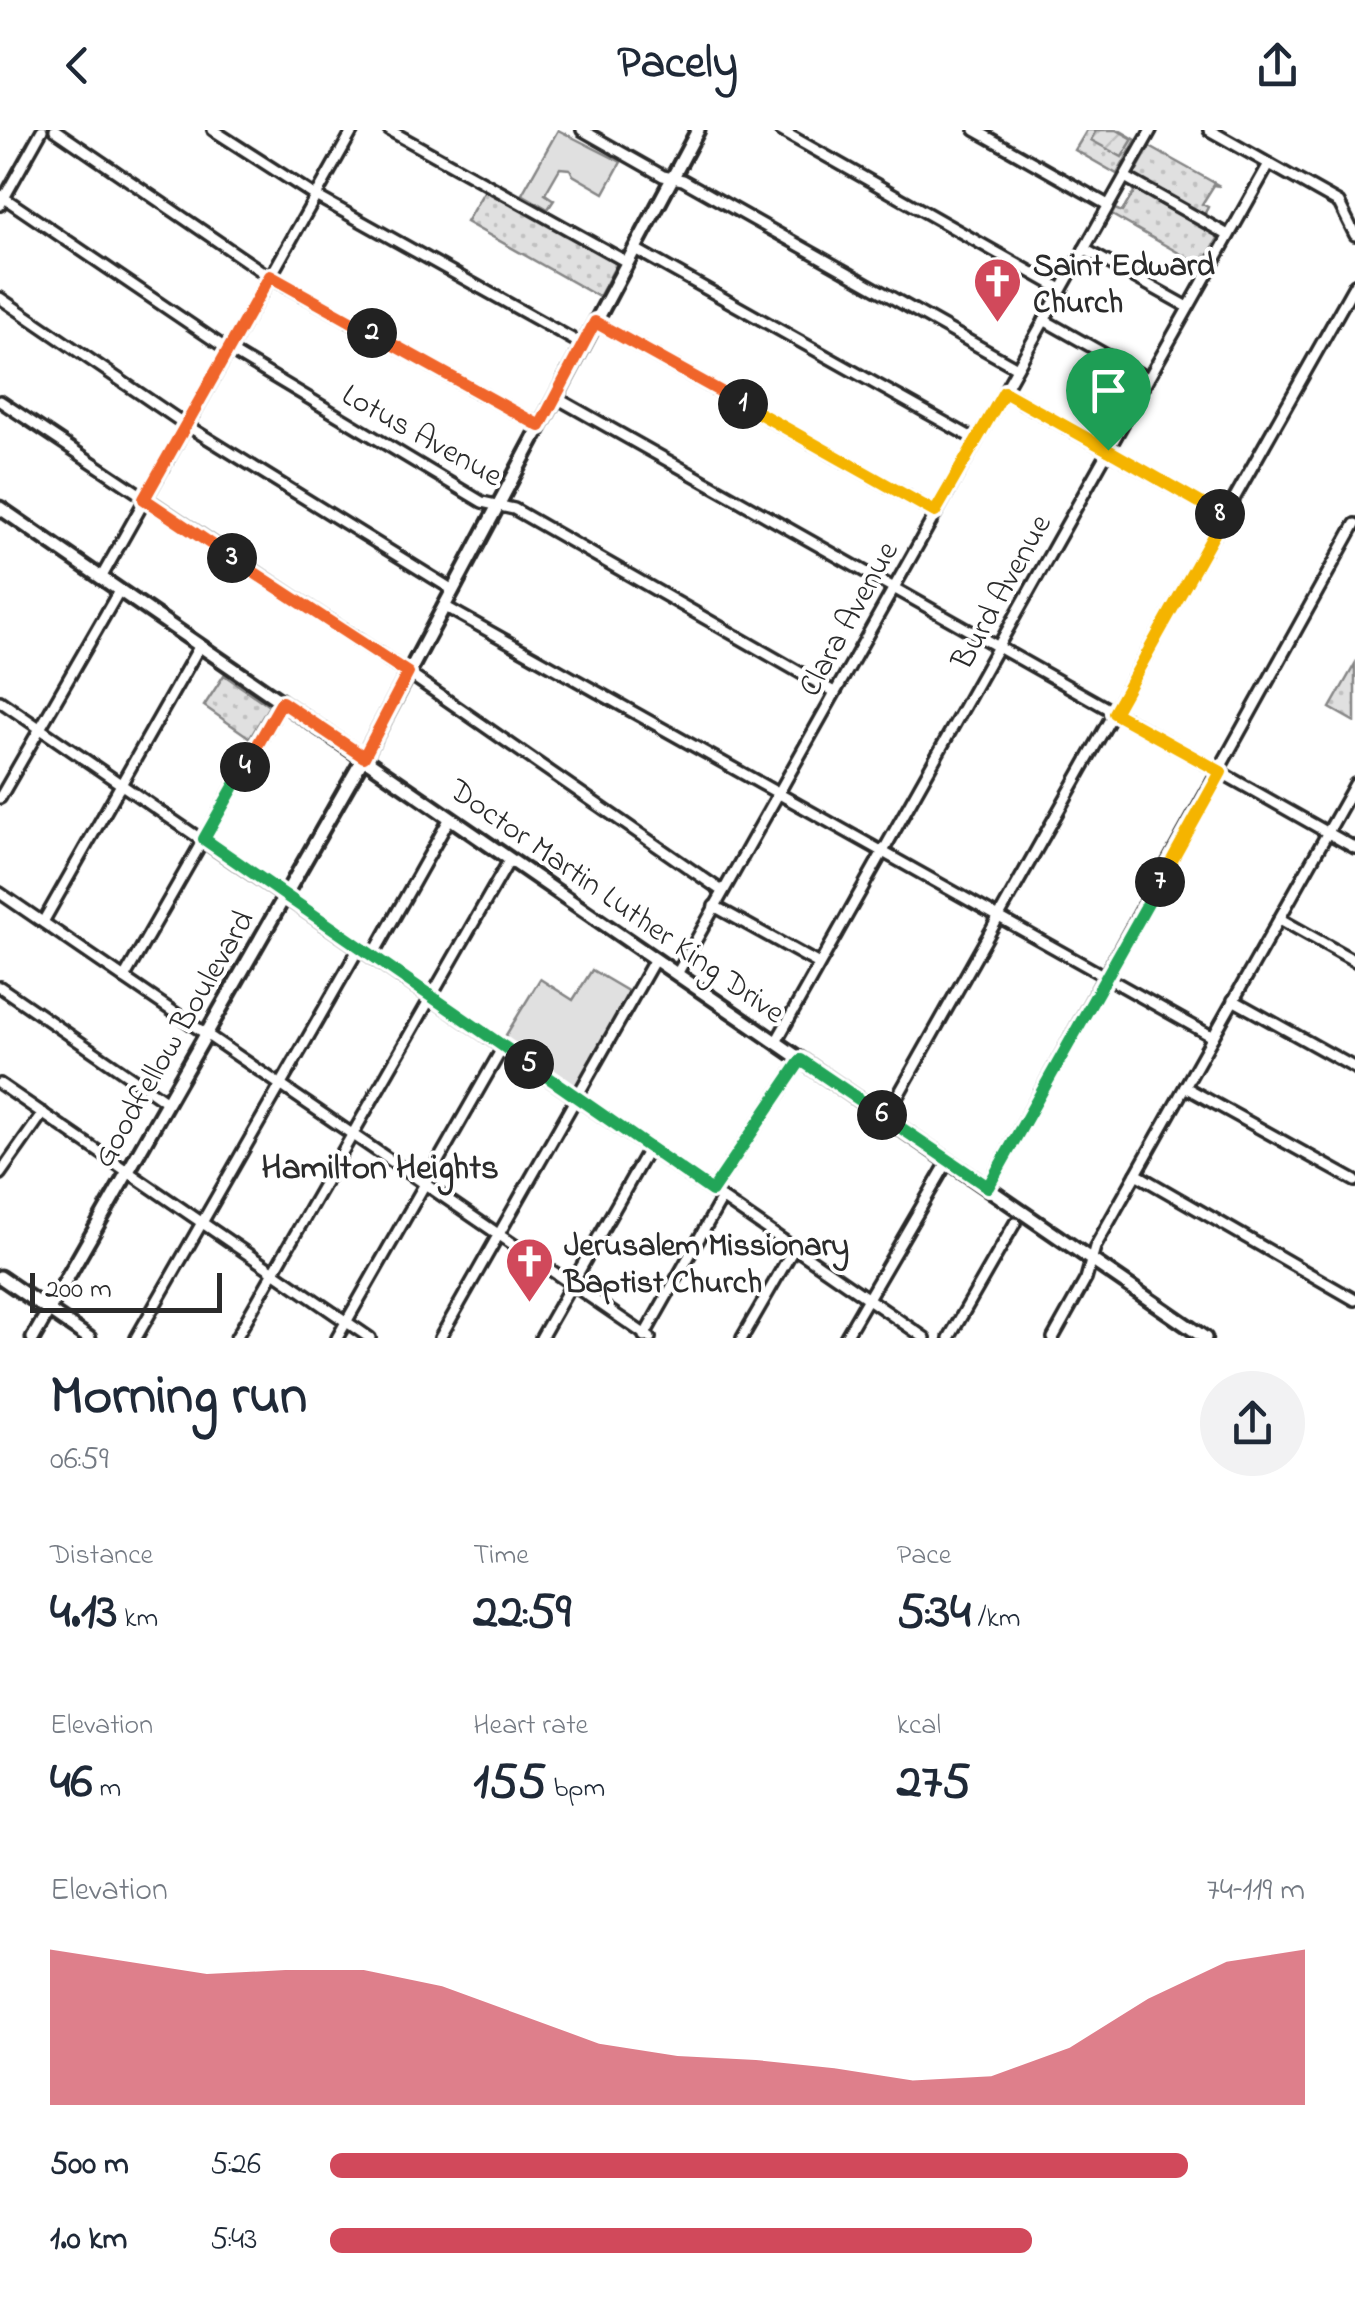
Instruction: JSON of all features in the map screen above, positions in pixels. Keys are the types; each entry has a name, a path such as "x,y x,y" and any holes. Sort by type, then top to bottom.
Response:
{"main road":[{"name":"Goodfellow Boulevard","path":"33,1338 364,757 698,130"},
{"name":"Doctor Martin Luther King Drive","path":"0,508 1205,1338"},
{"path":"0,1276 89,1338"}],"street":[{"path":"1,199 42,130"},
{"path":"55,130 270,276 540,426"},
{"path":"213,130 314,195 583,345"},
{"path":"101,578 352,130"},
{"path":"388,130 627,262"},
{"path":"582,130 1017,368"},
{"path":"780,130 1061,289"},
{"path":"975,130 1108,205"},
{"name":"Clara Avenue","path":"677,974 1151,130"},
{"path":"1209,130 1355,212"},
{"name":"Burd Avenue","path":"776,1042 1268,164"},
{"path":"1125,177 1228,235"},
{"name":"Lotus Avenue","path":"1,199 227,349 496,506 514,509 834,692"},
{"path":"1339,204 1355,235"},
{"path":"635,248 976,440"},
{"path":"1084,249 1188,308"},
{"path":"886,1117 1355,284"},
{"path":"0,298 186,425 453,590"},
{"path":"1044,320 1147,378"},
{"path":"595,322 935,512"},
{"path":"1004,392 1224,516"},
{"path":"555,398 1355,848"},
{"path":"0,401 408,673 722,891"},
{"path":"988,1187 1355,524"},
{"path":"0,798 119,591"},
{"path":"444,606 1213,1036"},
{"path":"43,922 200,647"},
{"path":"0,701 925,1338"},
{"path":"124,978 282,702"},
{"path":"1053,1338 1136,1174 1355,784"},
{"path":"372,956 450,818"},
{"path":"236,1338 510,860"},
{"path":"0,893 646,1337 722,1198"},
{"path":"714,906 819,964"},
{"path":"1280,918 1355,961"},
{"path":"136,1338 359,948"},
{"path":"440,1338 655,960"},
{"path":"0,988 167,1102"},
{"path":"1233,1000 1355,1068"},
{"path":"337,1338 503,1047"},
{"path":"712,1191 801,1060"},
{"path":"0,1084 370,1338"},
{"path":"1185,1087 1355,1181"},
{"path":"0,1174 42,1113"},
{"path":"540,1338 649,1148"},
{"path":"844,1338 948,1160"},
{"path":"1136,1174 1355,1300"},
{"path":"949,1338 1015,1223"},
{"path":"742,1338 794,1248"}],"shaded area":[{"path":"558,130 621,162 604,193 573,175 570,169 560,168 545,194 554,200 548,209 522,194"},
{"path":"1087,130 1119,130 1136,140 1117,174 1075,150"},
{"path":"1096,130 1117,130 1133,139 1122,157 1091,140"},
{"path":"1150,147 1220,186 1214,185 1202,204 1208,207 1204,215 1133,177"},
{"path":"1130,185 1220,235 1202,266 1112,215 1115,209 1122,212 1134,192"},
{"path":"485,190 617,263 599,297 466,222"},
{"path":"1355,664 1355,722 1330,708"},
{"path":"224,675 269,706 250,738 204,706"},
{"path":"592,970 631,993 577,1087 572,1088 503,1040 540,979 573,1000"}],"place":[{"name":"Saint Edward Church","path":"998,324"},
{"name":"Jerusalem Missionary Baptist Church","path":"529,1304"}],"district":[{"name":"Hamilton Heights","path":"380,1166"}],"route":[{"path":"270,276 540,426 595,322 935,512 1004,392 1108,450 1224,516 1114,713 1221,772 988,1187 801,1060 712,1191 204,839 282,702 364,757 408,673 144,499 270,276"}]}
